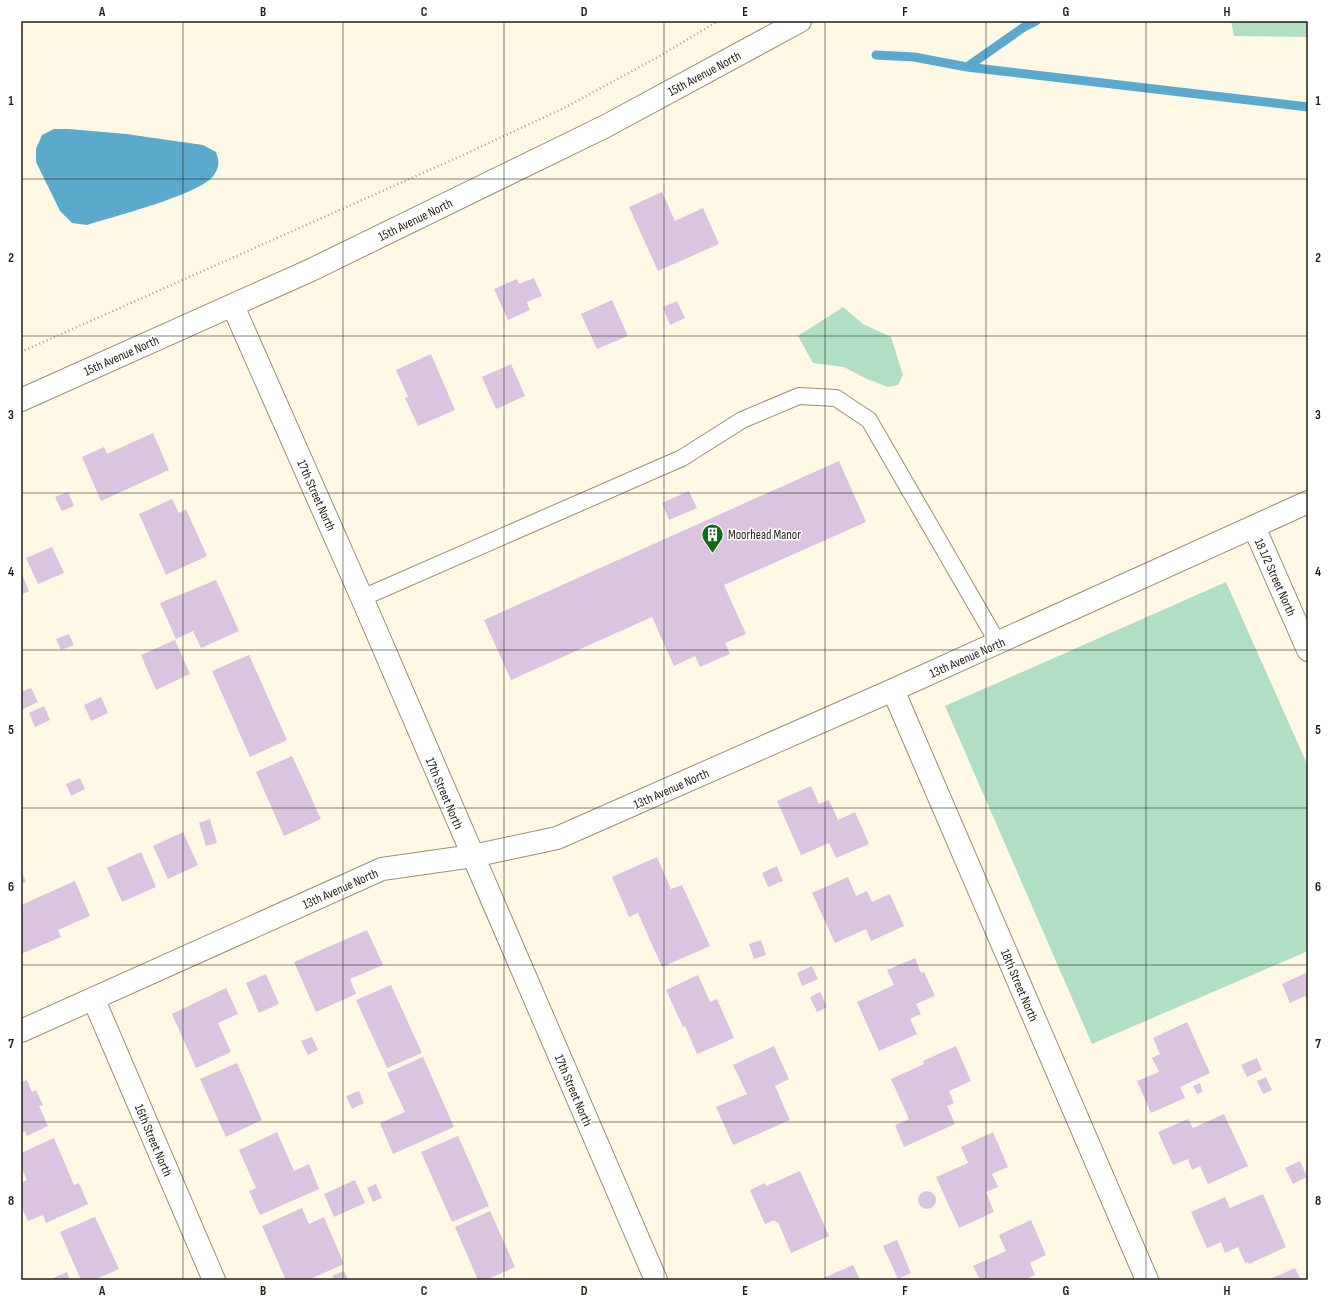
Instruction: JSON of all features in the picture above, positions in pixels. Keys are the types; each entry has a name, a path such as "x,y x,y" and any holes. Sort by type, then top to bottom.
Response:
{"street":[{"name":"15th Avenue North","path":"21,400 311,270 606,126 800,21"},
{"name":"17th Street North","path":"233,306 362,598 656,1280"},
{"name":"13th Avenue North","path":"21,1031 94,1000 382,869 473,856 557,838 893,690 1308,502"},
{"name":"18 1/2 Street North","path":"1254,526 1308,650"},
{"name":"18th Street North","path":"893,690 1147,1280"},
{"name":"16th Street North","path":"94,1000 214,1280"}],"lane":[{"path":"362,598 682,458 742,420 799,396 836,398 870,420 998,643"}],"path":[{"path":"21,352 461,156 566,107 718,21"}],"green space":[{"path":"1231,21 1308,21 1308,37 1234,36"},
{"path":"843,307 863,324 891,337 903,375 898,385 888,387 867,379 844,367 813,363 798,336"},
{"path":"1226,582 1308,766 1308,951 1092,1044 945,706"}],"water":[{"path":"54,129 126,134 203,145 216,152 218,166 214,175 193,190 135,211 87,225 72,223 60,211 36,162 36,149 42,135"}],"building":[{"path":"662,192 675,221 703,208 719,244 658,271 629,207"},
{"path":"534,278 542,296 527,302 530,310 508,320 494,289 517,279 519,284"},
{"path":"612,300 628,336 597,349 581,314"},
{"path":"677,301 685,318 670,325 663,307"},
{"path":"431,354 455,410 418,426 405,398 408,397 396,370"},
{"path":"511,364 525,396 496,409 482,377"},
{"path":"153,433 169,470 101,501 82,457 104,447 107,454"},
{"name":"Moorhead Manor","path":"839,461 866,522 724,585 746,634 725,643 730,654 700,667 695,656 674,666 652,617 511,680 484,620"},
{"path":"689,491 697,508 669,520 662,503"},
{"path":"68,492 74,506 62,511 55,497"},
{"path":"172,499 179,513 186,509 207,556 166,575 139,514"},
{"path":"52,547 64,573 38,584 26,558"},
{"path":"21,572 29,591 21,595"},
{"path":"216,580 239,631 201,648 193,631 176,639 160,603"},
{"path":"69,634 74,645 61,650 56,639"},
{"path":"175,640 190,674 156,690 141,655"},
{"path":"249,655 287,740 250,757 212,671"},
{"path":"31,688 38,702 21,710 21,692"},
{"path":"101,697 108,713 91,721 84,705"},
{"path":"44,706 50,720 35,727 29,713"},
{"path":"292,756 321,819 284,836 256,772"},
{"path":"80,778 85,789 71,796 66,784"},
{"path":"811,786 819,804 829,800 838,820 855,812 869,844 836,858 829,843 801,855 777,801"},
{"path":"210,819 217,843 206,846 199,823"},
{"path":"183,832 198,865 168,879 153,846"},
{"path":"141,852 156,887 122,902 107,868"},
{"path":"657,857 671,889 682,885 710,946 662,967 638,913 629,917 612,877"},
{"path":"777,866 783,881 768,887 762,873"},
{"path":"21,871 26,882 21,884"},
{"path":"848,877 856,896 867,891 872,902 890,894 904,926 871,941 866,929 835,943 812,893"},
{"path":"75,881 90,916 58,930 61,937 21,954 21,905"},
{"path":"367,930 383,965 350,979 356,994 316,1012 294,962"},
{"path":"761,940 766,955 754,959 749,944"},
{"path":"915,958 921,973 924,972 935,996 916,1004 921,1014 910,1019 917,1034 879,1051 857,1002 894,985 887,970"},
{"path":"812,966 818,979 802,986 797,973"},
{"path":"1308,972 1308,1002 1305,996 1290,1003 1282,984"},
{"path":"266,974 279,1004 259,1013 246,983"},
{"path":"698,975 710,1002 717,999 734,1038 697,1054 685,1026 683,1027 666,990"},
{"path":"391,985 422,1053 387,1068 356,1000"},
{"path":"226,988 238,1014 218,1023 231,1052 196,1068 172,1014"},
{"path":"820,992 827,1007 817,1012 810,997"},
{"path":"1187,1022 1210,1073 1180,1087 1185,1098 1151,1113 1137,1081 1159,1072 1152,1058 1160,1054 1153,1038"},
{"path":"312,1037 318,1050 308,1055 301,1041"},
{"path":"774,1046 789,1079 775,1086 790,1120 733,1145 716,1107 747,1094 733,1065"},
{"path":"956,1046 971,1081 949,1091 954,1103 947,1106 955,1124 904,1147 895,1125 909,1119 891,1079 924,1064 923,1061"},
{"path":"423,1057 454,1127 393,1154 380,1123 405,1112 387,1073"},
{"path":"1257,1058 1262,1070 1247,1077 1241,1065"},
{"path":"237,1063 262,1120 226,1137 200,1079"},
{"path":"1266,1077 1272,1090 1263,1094 1257,1081"},
{"path":"27,1080 32,1092 36,1090 43,1105 39,1106 48,1126 27,1136 25,1131 21,1133 21,1082"},
{"path":"1200,1083 1203,1092 1197,1094 1193,1086"},
{"path":"359,1091 364,1103 352,1109 346,1096"},
{"path":"1224,1114 1248,1166 1208,1184 1200,1166 1192,1170 1188,1159 1173,1165 1158,1132 1188,1119 1193,1128"},
{"path":"277,1132 294,1171 309,1164 319,1189 260,1215 249,1191 256,1188 239,1150"},
{"path":"993,1132 1008,1167 992,1174 998,1187 986,1192 994,1212 959,1228 936,1177 968,1163 961,1147"},
{"path":"458,1136 489,1206 452,1222 421,1152"},
{"path":"54,1138 74,1185 79,1183 88,1204 46,1223 43,1215 28,1221 21,1206 21,1183 27,1180 21,1166 21,1153"},
{"path":"1300,1161 1307,1177 1293,1184 1285,1168"},
{"path":"800,1171 829,1236 791,1253 778,1222 776,1223 775,1220 765,1224 750,1190 765,1183 766,1186"},
{"path":"355,1180 365,1203 334,1217 324,1194"},
{"path":"376,1184 382,1198 373,1202 367,1188"},
{"path":"923,1191 931,1191 936,1196 934,1207 931,1209 923,1209 918,1204 918,1196"},
{"path":"1263,1194 1286,1247 1249,1264 1248,1262 1245,1263 1238,1247 1225,1253 1221,1242 1207,1248 1191,1212 1225,1197 1230,1208"},
{"path":"302,1208 309,1224 324,1217 344,1264 308,1280 286,1280 262,1226"},
{"path":"490,1211 515,1267 486,1280 478,1280 455,1227"},
{"path":"95,1217 119,1269 94,1280 81,1280 60,1232"},
{"path":"1031,1220 1046,1255 1030,1263 1035,1275 1024,1280 980,1280 973,1266 1006,1251 999,1235"},
{"path":"897,1240 911,1273 898,1279 883,1246"},
{"path":"853,1265 860,1280 821,1280 821,1279"},
{"path":"1295,1268 1301,1280 1268,1280"},
{"path":"344,1271 348,1280 334,1280 332,1276"},
{"path":"67,1272 70,1280 49,1280"}],"waterway":[{"path":"967,67 1024,27 1036,21"},
{"path":"876,55 914,57 967,67 1308,107"}],"place":[{"name":"Moorhead Manor","path":"713,554"}]}
